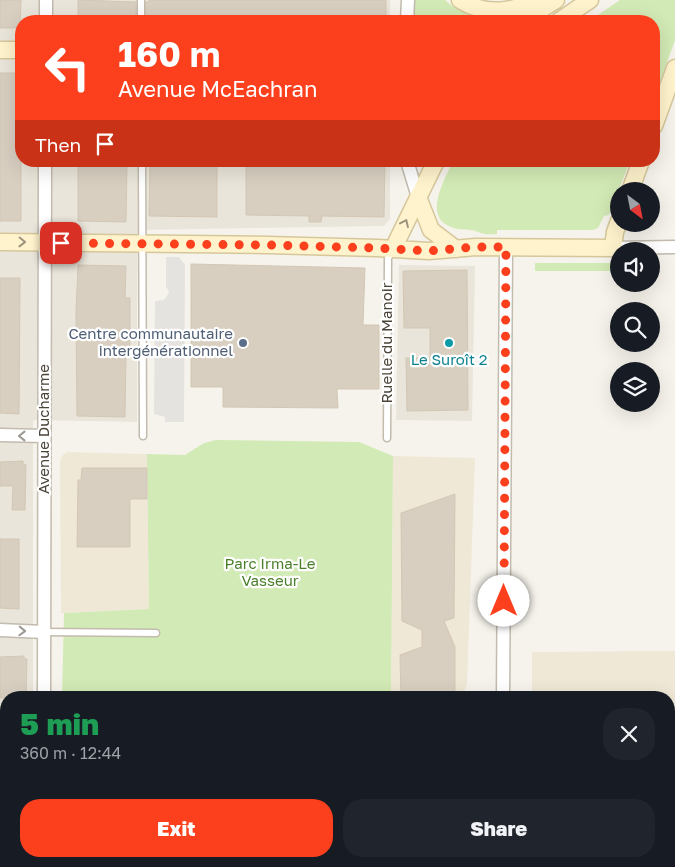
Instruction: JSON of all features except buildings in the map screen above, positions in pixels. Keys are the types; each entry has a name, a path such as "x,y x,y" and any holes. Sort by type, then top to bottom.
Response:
{"street":[{"path":"46,0 46,15"},
{"path":"407,15 408,0"},
{"path":"460,0 475,8 495,12 512,10 540,0"},
{"path":"532,15 556,0"},
{"path":"568,15 590,0"},
{"path":"0,50 15,50"},
{"path":"660,109 675,68"},
{"name":"Avenue Ducharme","path":"44,691 45,167"},
{"path":"410,167 418,197 431,230 456,250"},
{"path":"393,249 433,167"},
{"path":"633,182 639,167"},
{"path":"0,242 268,245 424,251 476,247 610,248"},
{"path":"503,691 506,247"},
{"path":"660,247 675,247"},
{"path":"0,436 44,436"},
{"path":"0,630 44,632"}],"lane":[{"path":"141,0 141,15"},
{"path":"142,167 143,436"},
{"name":"Ruelle du Manoir","path":"387,438 388,258 393,249"},
{"path":"44,632 156,633"}],"shaded area":[{"path":"0,0 390,0 390,15 15,15 15,167 390,167 390,219 384,226 138,230 137,422 33,420 33,691 0,691"},
{"path":"166,257 179,257 185,265 184,422 165,422 165,417 154,414 155,301 164,300 169,293 166,288"},
{"name":"Le Suroît 2","path":"399,265 475,266 472,421 396,420"},
{"path":"67,452 147,454 149,609 61,613 60,461"},
{"path":"393,456 475,458 467,684 464,691 391,691"},
{"path":"675,651 675,691 532,691 532,652"}],"green space":[{"path":"415,0 445,0 455,8 471,15 414,15"},
{"path":"620,0 675,0 675,40 660,82 660,15 598,15"},
{"path":"450,167 628,167 622,182 610,182 610,212 609,215 604,216 598,228 593,230 497,230 497,234 483,234 473,230 458,229 444,223 439,217 438,199"},
{"path":"535,263 610,263 610,271 535,271"},
{"name":"Parc Irma-Le Vasseur","path":"216,440 359,442 393,456 391,691 62,691 64,613 149,609 147,454 185,455 204,443"}],"place":[{"name":"Centre communautaire intergénérationnel","path":"243,343"},
{"name":"Le Suroît 2","path":"449,343"}],"route":[{"path":"61,243 268,245 429,251 476,247 506,247 504,601"}]}
